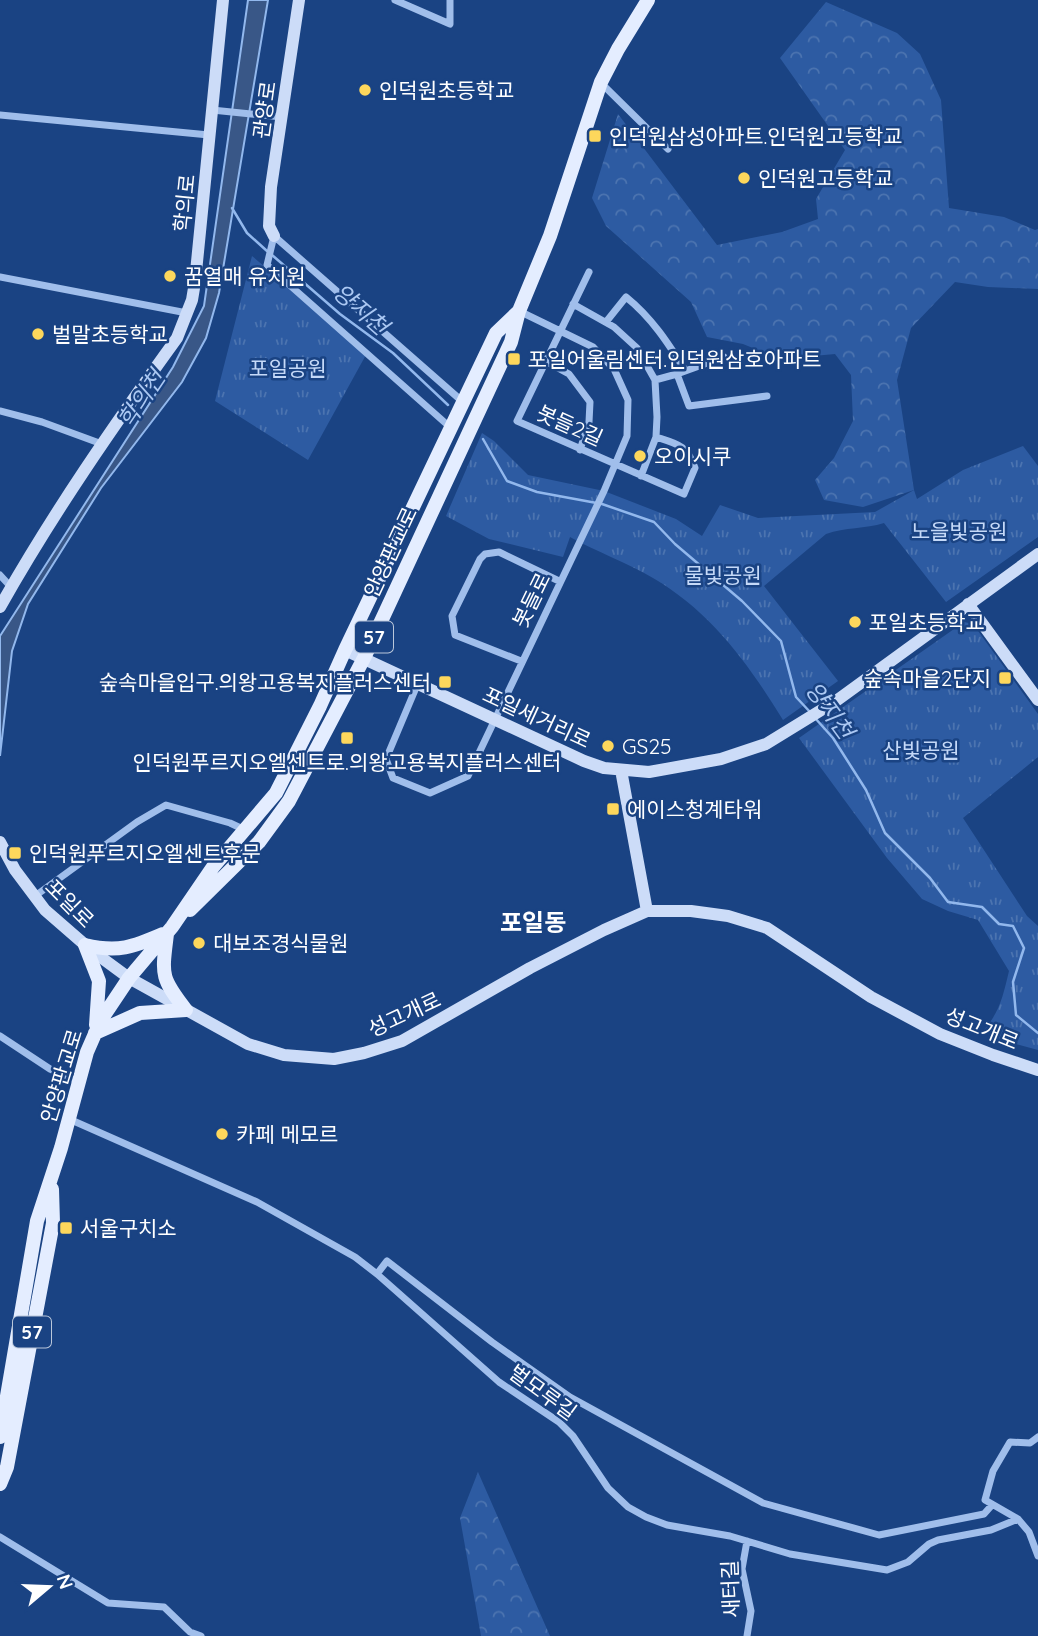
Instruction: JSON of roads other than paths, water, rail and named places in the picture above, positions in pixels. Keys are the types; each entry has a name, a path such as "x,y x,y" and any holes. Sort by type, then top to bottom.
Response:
{"main road":[{"name":"안양판교로","path":"170,929 259,842 281,812 333,721 511,342 519,311 550,236 601,82 618,48 648,0"},
{"name":"안양판교로","path":"0,1437 37,1221 95,1033 129,978 170,929 213,867 276,793 496,333 519,311"},
{"path":"85,945 117,950 138,945 170,929"},
{"path":"170,929 163,974 166,984 186,1010"},
{"path":"85,945 99,981 95,1033 140,1013 153,1010 186,1010"},
{"name":"안양판교로","path":"0,1484 7,1466 53,1223 52,1178"}],"street":[{"name":"학의로","path":"0,607 102,444 177,338 187,313 195,282 209,135 218,111 223,0"},
{"name":"관양로","path":"272,237 271,187 278,116 299,0"},
{"path":"395,0 450,24 450,0"},
{"path":"601,82 668,149"},
{"path":"218,111 278,116"},
{"path":"0,115 209,135"},
{"path":"272,237 267,265 451,428"},
{"path":"272,237 463,403"},
{"name":"봇들2길","path":"589,272 517,421 684,494 695,468 690,452 656,437"},
{"path":"0,276 187,313"},
{"path":"606,322 626,297 645,312 663,335 681,372 689,405 767,396"},
{"path":"572,304 614,327 637,348 655,380 656,437 641,476"},
{"name":"봇들로","path":"418,682 386,759 393,778 430,793 468,776 600,499 627,436 628,400 614,369 593,347 519,311"},
{"path":"655,380 724,356"},
{"path":"545,361 569,374 590,402 589,422 580,450"},
{"path":"0,411 42,422 102,444"},
{"path":"522,661 455,635 452,616 485,554 499,552 559,581"},
{"name":"포일세거리로","path":"345,650 584,761 604,768 649,772 721,759 766,744 813,716 1038,554"},
{"path":"0,575 11,587"},
{"path":"968,604 1038,700"},
{"path":"621,770 647,911"},
{"path":"35,896 166,804 230,822 245,830"},
{"name":"포일로","path":"0,842 15,870 45,910 129,978"},
{"name":"성고개로","path":"129,978 247,1044 284,1055 334,1059 402,1041 530,968 647,911 691,911 728,916 766,928 871,997 940,1034 1038,1070"},
{"path":"0,1037 50,1069 79,1082"},
{"name":"벌모루길","path":"68,1119 257,1202 355,1257 499,1382 559,1422 573,1436 608,1488 628,1507 667,1525 747,1541 790,1554 887,1570 908,1562 938,1539 991,1530 1018,1519"},
{"path":"377,1274 387,1261 492,1342 570,1397 762,1503 879,1535 984,1514 992,1505"},
{"path":"1038,1437 1030,1443 1010,1442 992,1471 985,1500 1018,1519 1028,1532 1038,1556"},
{"path":"0,1537 108,1603 163,1606 190,1632 201,1636"},
{"name":"새터길","path":"747,1541 742,1569 751,1611 747,1636"}],"waterway":[{"name":"양지천","path":"232,208 247,233 267,251"},
{"name":"양지천","path":"272,255 340,314 393,353 448,405"},
{"name":"양지천","path":"483,439 507,481 537,492 602,504 654,522 675,544 742,601 781,641 796,697 811,713"},
{"name":"양지천","path":"815,718 833,738 866,790 885,833 930,878 948,902 982,907 999,924 1013,926 1024,948 1013,982 1016,1015 1038,1033"}],"place":[{"name":"인덕원초등학교","path":"365,90"},
{"name":"인덕원삼성아파트.인덕원고등학교","path":"595,136"},
{"name":"인덕원고등학교","path":"744,178"},
{"name":"꿈열매 유치원","path":"170,276"},
{"name":"벌말초등학교","path":"38,334"},
{"name":"포일어울림센터.인덕원삼호아파트","path":"514,359"},
{"name":"오이시쿠","path":"640,456"},
{"name":"포일초등학교","path":"855,622"},
{"name":"숲속마을2단지","path":"1005,678"},
{"name":"숲속마을입구.의왕고용복지플러스센터","path":"445,682"},
{"name":"인덕원푸르지오엘센트로.의왕고용복지플러스센터","path":"347,738"},
{"name":"GS25","path":"608,746"},
{"name":"에이스청계타워","path":"613,809"},
{"name":"인덕원푸르지오엘센트후문","path":"15,853"},
{"name":"대보조경식물원","path":"199,943"},
{"name":"카페 메모르","path":"222,1134"},
{"name":"서울구치소","path":"66,1228"}],"district":[{"name":"포일동","path":"533,922"}],"park label":[{"name":"포일공원","path":"288,368"},
{"name":"노을빛공원","path":"959,531"},
{"name":"물빛공원","path":"723,575"},
{"name":"산빛공원","path":"921,750"}],"water label":[{"name":"학의천","path":"141,399"}]}
